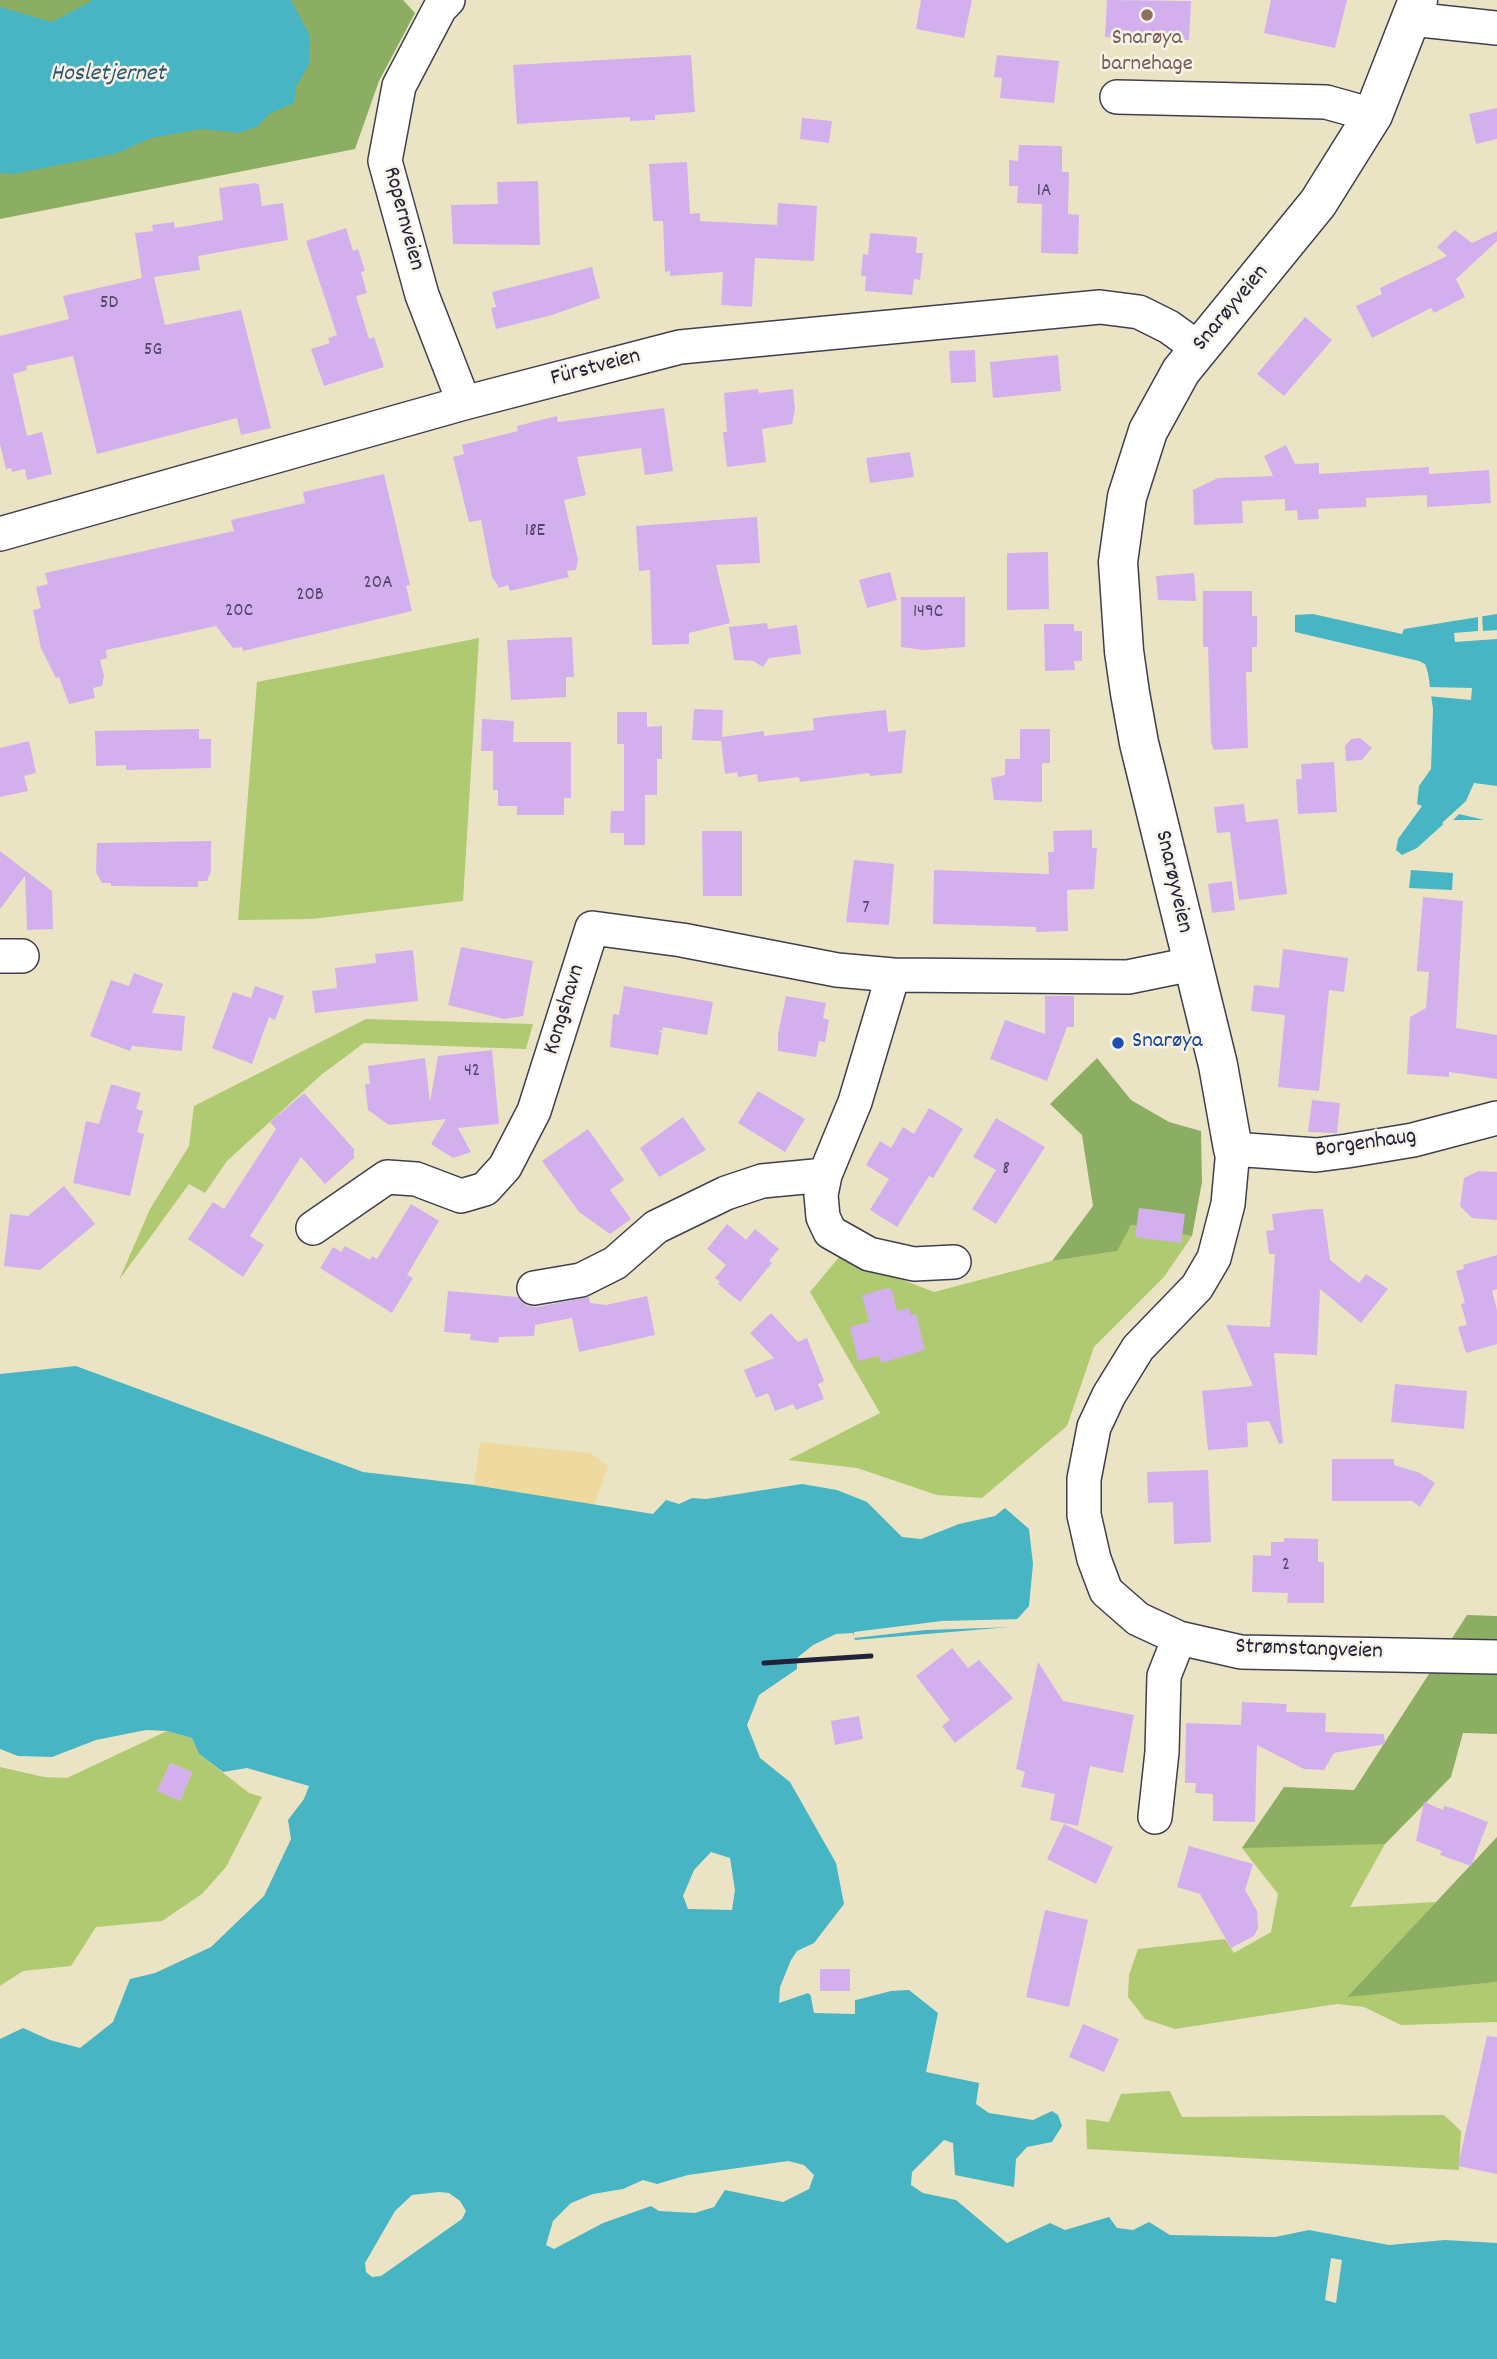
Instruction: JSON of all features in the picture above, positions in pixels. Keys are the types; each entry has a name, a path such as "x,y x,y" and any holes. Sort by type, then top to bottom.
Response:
{"street":[{"name":"Ropernveien","path":"448,0 440,8 399,86 384,161 422,295 464,403"},
{"path":"1414,10 1497,28"},
{"name":"Snarøyveien","path":"1179,1637 1138,1619 1107,1591 1094,1559 1084,1515 1084,1479 1094,1427 1109,1395 1138,1348 1196,1287 1214,1258 1228,1204 1233,1149 1217,1065 1137,730 1124,651 1118,562 1127,497 1148,431 1163,402 1198,348 1318,202 1373,115 1414,10"},
{"path":"1117,97 1326,102 1373,115"},
{"name":"Fürstveien","path":"0,534 464,403 680,347 1100,307 1139,312 1169,327 1198,348"},
{"name":"Kongshavn","path":"313,1228 387,1177 416,1178 461,1196 485,1189 505,1167 534,1111 592,928 682,940 836,970 893,975 1128,977 1192,964"},
{"path":"893,975 855,1102 825,1175 822,1204 830,1232 869,1254 914,1264 954,1262"},
{"name":"Borgenhaug","path":"1233,1149 1316,1155 1413,1140 1497,1118"},
{"path":"534,1288 581,1280 615,1263 656,1227 726,1192 762,1181 825,1175"},
{"path":"1155,1817 1162,1752 1164,1676 1179,1637"},
{"name":"Strømstangveien","path":"1179,1637 1241,1652 1497,1657"}],"green space":[{"name":"Hosletjernet","path":"0,0 403,0 415,13 379,81 355,149 0,219"},
{"path":"479,638 463,901 312,919 238,920 257,682"},
{"path":"366,1019 533,1024 526,1049 364,1043 321,1075 227,1161 205,1193 189,1184 119,1280 150,1209 189,1146 194,1106"},
{"path":"1097,1058 1131,1100 1169,1122 1201,1131 1202,1182 1192,1236 1131,1225 1117,1251 1052,1261 1093,1206 1082,1135 1050,1104"},
{"path":"1131,1225 1192,1236 1164,1277 1094,1347 1067,1426 982,1498 937,1495 857,1468 788,1460 880,1413 810,1292 840,1256 934,1292 1052,1261 1116,1251"},
{"path":"1467,1615 1497,1616 1497,1734 1463,1733 1451,1777 1385,1844 1242,1848 1284,1787 1354,1790"},
{"path":"167,1731 192,1738 199,1754 249,1793 262,1797 226,1867 202,1894 162,1921 96,1927 71,1966 23,1971 0,1986 0,1767 44,1777 67,1778","holes":["170,1763 192,1772 180,1801 158,1790"]},
{"path":"1497,1837 1497,1982 1347,1997 1436,1902"},
{"path":"1308,1844 1385,1844 1350,1907 1436,1902 1348,1996 1497,1982 1497,2022 1401,2025 1364,2007 1337,2004 1175,2029 1145,2019 1128,1997 1129,1975 1138,1949 1225,1939 1234,1953 1271,1932 1278,1894 1242,1848"},
{"path":"1170,2091 1182,2117 1444,2115 1461,2131 1459,2170 1087,2149 1086,2119 1109,2122 1121,2094"}],"sand":[{"path":"480,1442 590,1453 608,1466 594,1505 474,1485"}],"water":[{"name":"Hosletjernet","path":"93,0 291,0 310,36 309,64 296,87 294,103 269,114 258,126 239,133 202,129 151,138 115,154 13,174 0,173 0,7 52,22"},
{"path":"1313,614 1402,634 1404,629 1497,614 1497,820 1448,820 1417,848 1402,855 1396,850 1398,839 1422,806 1417,804 1419,786 1431,769 1433,709 1425,664 1295,632 1295,615"},
{"path":"1411,870 1453,873 1452,890 1409,888"},
{"path":"76,1366 363,1472 474,1485 653,1514 666,1500 679,1504 692,1498 706,1499 802,1484 837,1490 867,1502 902,1537 921,1539 959,1524 995,1516 1005,1508 1029,1529 1033,1564 1029,1606 1010,1627 855,1640 853,1633 836,1634 813,1645 797,1658 797,1669 759,1695 747,1725 760,1758 790,1782 836,1863 844,1904 814,1943 797,1951 791,1960 780,1987 779,2003 808,1993 813,1997 856,2000 891,1991 909,1990 938,2013 926,2072 979,2083 976,2104 989,2113 1033,2120 1052,2111 1058,2115 1062,2126 1052,2142 1027,2147 1016,2159 1014,2187 955,2175 953,2143 944,2140 912,2172 911,2185 923,2193 956,2200 1007,2243 1050,2223 1065,2230 1109,2217 1117,2228 1133,2230 1149,2222 1170,2235 1275,2237 1309,2230 1389,2245 1445,2240 1497,2243 1497,2359 0,2359 0,2039 23,2028 50,2040 80,2048 113,2022 130,1979 155,1973 211,1947 264,1896 291,1839 288,1820 304,1799 309,1786 247,1768 223,1772 199,1754 192,1738 167,1731 146,1730 96,1740 52,1757 18,1756 0,1749 0,1374","holes":["711,1852 730,1858 735,1890 732,1910 688,1909 683,1896 694,1870","788,2161 804,2165 814,2175 809,2189 783,2202 725,2190 714,2207 695,2213 659,2211 651,2206 603,2223 554,2249 546,2245 553,2221 571,2203 593,2194 623,2189 643,2180 657,2184 688,2175","449,2193 460,2201 466,2211 462,2219 381,2276 372,2277 366,2272 365,2263 395,2211 412,2195"]}],"pier":[{"path":"1478,614 1482,614 1483,631 1497,630 1497,639 1455,642 1454,633 1478,631"},
{"path":"1427,687 1472,688 1471,700 1428,696"},
{"path":"1474,783 1497,786 1497,823 1459,814 1447,826 1442,823 1466,801"},
{"path":"1022,1619 1015,1627 926,1630 854,1638 854,1632 942,1621"},
{"path":"810,1992 850,1996 855,2000 855,2014 814,2013"},
{"path":"1331,2258 1342,2260 1336,2303 1325,2300"}],"building":[{"path":"921,0 972,0 964,38 916,29"},
{"path":"1107,0 1191,1 1189,40 1105,37"},
{"path":"1271,0 1347,0 1335,48 1264,33"},
{"path":"691,55 695,112 655,115 655,120 630,121 630,117 517,124 513,65"},
{"path":"997,55 1059,61 1054,103 1000,98 1002,78 994,77"},
{"path":"1497,108 1497,139 1476,144 1469,114"},
{"path":"802,118 832,121 829,143 800,139"},
{"path":"1019,145 1062,146 1062,172 1069,172 1068,214 1079,215 1078,254 1041,253 1042,204 1017,203 1018,186 1009,186 1009,160 1018,161"},
{"path":"687,162 690,214 700,213 700,221 777,225 778,203 817,206 814,261 755,258 752,307 721,305 723,272 670,276 670,271 665,272 663,221 653,221 649,164"},
{"path":"538,181 540,245 453,244 451,205 498,204 497,182"},
{"path":"256,183 259,185 262,206 283,203 288,240 198,256 200,270 154,277 165,325 241,310 271,428 241,435 237,418 97,454 73,356 26,366 27,370 13,374 27,436 42,432 52,474 27,480 25,469 12,472 11,468 6,469 0,444 0,336 69,319 63,296 142,278 135,233 153,231 152,225 174,222 175,228 223,220 219,188"},
{"path":"346,228 353,251 358,249 365,271 361,272 367,293 356,296 369,339 374,337 384,367 324,386 311,349 330,343 328,338 337,335 306,241"},
{"path":"1455,230 1472,243 1497,231 1497,241 1456,279 1465,297 1434,313 1431,308 1372,338 1356,306 1382,294 1380,288 1447,256 1437,247"},
{"path":"870,233 917,237 916,253 923,253 920,280 914,279 912,295 865,291 866,276 861,276 863,254 868,255"},
{"path":"592,267 600,298 552,315 496,329 491,308 496,307 492,292"},
{"path":"1305,317 1332,340 1284,396 1257,374"},
{"path":"975,350 976,382 951,383 949,351"},
{"path":"1058,355 1061,391 993,398 990,362"},
{"path":"758,389 759,393 793,389 795,409 792,424 762,429 766,462 727,467 723,432 727,432 724,393"},
{"path":"664,408 673,471 645,475 641,448 577,457 586,495 564,500 578,560 576,570 567,571 569,577 510,591 508,585 499,588 492,577 481,520 469,522 453,457 464,454 462,445 518,431 517,426 557,416 558,422"},
{"path":"1286,445 1295,464 1319,463 1319,474 1429,467 1429,474 1489,470 1491,503 1427,507 1427,495 1366,498 1366,507 1318,509 1319,519 1298,520 1297,510 1285,511 1285,499 1242,501 1243,523 1194,525 1193,490 1218,478 1273,476 1264,456"},
{"path":"910,452 914,477 870,483 866,458"},
{"path":"384,474 410,585 406,586 412,611 243,651 242,647 233,648 216,626 106,650 107,658 100,660 104,676 102,686 93,688 95,698 69,704 59,677 56,678 41,648 33,610 41,608 36,587 48,584 45,573 234,531 231,520 305,503 303,492"},
{"path":"757,517 760,563 716,565 730,623 689,633 689,644 652,645 650,570 639,571 636,526"},
{"path":"1048,552 1049,609 1007,610 1007,553"},
{"path":"890,572 897,600 867,608 859,580"},
{"path":"1194,573 1196,601 1158,600 1156,576"},
{"path":"1203,591 1252,591 1252,616 1257,616 1257,647 1252,647 1252,672 1246,672 1248,748 1214,750 1211,742 1208,647 1203,647"},
{"path":"901,597 965,597 965,647 923,650 901,647"},
{"path":"767,623 768,629 797,625 801,654 769,658 763,667 753,661 734,660 729,627"},
{"path":"1044,624 1074,624 1074,631 1082,631 1082,661 1074,661 1075,670 1045,671"},
{"path":"572,637 574,677 566,677 566,697 511,700 507,640"},
{"path":"694,709 723,710 722,737 764,731 764,736 814,730 813,718 886,710 888,732 906,730 902,773 870,776 869,773 800,782 799,777 758,782 757,774 738,777 737,772 725,774 721,741 692,740"},
{"path":"617,712 647,712 647,727 662,726 662,759 657,759 657,795 645,795 645,845 624,845 624,833 610,833 611,811 624,811 624,744 617,744"},
{"path":"482,719 514,721 513,742 571,742 571,798 564,798 564,815 517,815 517,806 498,806 498,790 493,790 493,751 481,751"},
{"path":"199,729 199,739 211,739 211,768 126,770 126,765 96,766 95,731"},
{"path":"1020,729 1050,729 1050,763 1042,763 1042,802 994,800 991,778 1005,775 1005,759 1020,759"},
{"path":"1360,738 1372,748 1362,760 1346,761 1345,746 1351,739"},
{"path":"29,741 36,773 24,776 28,791 0,797 0,748"},
{"path":"1334,762 1337,812 1298,814 1296,779 1302,779 1301,764"},
{"path":"1244,804 1246,822 1278,819 1287,894 1239,900 1230,832 1217,833 1214,807"},
{"path":"1092,830 1092,848 1097,848 1094,889 1067,890 1068,931 1036,932 1036,927 933,924 934,870 1049,874 1048,852 1054,852 1053,831"},
{"path":"702,831 742,831 742,896 703,896"},
{"path":"211,841 211,871 207,881 198,881 198,887 111,886 111,883 102,883 96,872 97,843"},
{"path":"0,851 52,891 53,929 27,930 25,876 0,909"},
{"path":"854,860 894,864 889,925 846,922"},
{"path":"1232,881 1235,910 1212,913 1208,884"},
{"path":"1423,897 1463,901 1456,1028 1497,1035 1497,1079 1449,1072 1449,1077 1407,1074 1410,1017 1426,1008 1429,972 1417,971"},
{"path":"461,947 533,961 523,1016 504,1019 448,1005"},
{"path":"1283,949 1348,958 1344,992 1329,990 1319,1091 1278,1087 1285,1015 1251,1011 1254,985 1279,988"},
{"path":"413,950 418,1001 315,1013 312,991 337,988 335,968 376,963 375,954"},
{"path":"134,973 163,984 152,1013 185,1016 182,1051 132,1046 130,1051 90,1036 111,980 129,986"},
{"path":"255,986 284,996 275,1020 269,1017 252,1064 212,1048 233,992 251,998"},
{"path":"624,986 713,1002 707,1035 663,1027 662,1031 657,1030 662,1033 658,1055 610,1047 613,1014 619,1015"},
{"path":"786,996 826,1003 823,1018 829,1020 825,1042 819,1041 816,1057 778,1051 778,1034"},
{"path":"1045,996 1074,996 1074,1027 1067,1027 1047,1081 990,1059 1005,1020 1045,1034"},
{"path":"492,1050 499,1124 458,1128 471,1152 453,1158 431,1144 446,1119 389,1125 368,1110 365,1084 370,1084 368,1066 425,1058 430,1102 438,1056"},
{"path":"111,1084 141,1093 136,1109 143,1111 137,1132 144,1134 130,1196 73,1183 86,1121 99,1124"},
{"path":"758,1091 805,1119 785,1152 738,1123"},
{"path":"304,1093 354,1149 354,1158 325,1184 301,1157 250,1236 264,1245 243,1277 188,1239 213,1202 224,1209 276,1129 270,1122"},
{"path":"1312,1100 1340,1103 1337,1133 1308,1132"},
{"path":"929,1108 963,1129 933,1178 929,1176 897,1227 870,1210 889,1179 866,1165 880,1141 891,1148 903,1127 914,1134"},
{"path":"683,1117 706,1150 659,1177 640,1148"},
{"path":"996,1118 1045,1147 996,1224 972,1209 996,1170 973,1157"},
{"path":"588,1129 624,1180 610,1190 631,1219 610,1234 579,1212 542,1161"},
{"path":"1479,1171 1497,1172 1497,1220 1472,1218 1460,1206 1464,1178"},
{"path":"64,1186 95,1224 40,1270 4,1266 10,1214 28,1216"},
{"path":"411,1204 439,1221 407,1275 413,1278 392,1313 320,1268 333,1247 341,1252 345,1246 370,1260 372,1256 377,1259"},
{"path":"1139,1208 1185,1214 1181,1243 1135,1237"},
{"path":"1323,1209 1330,1260 1359,1283 1366,1274 1388,1289 1361,1323 1320,1289 1317,1355 1274,1353 1283,1443 1279,1444 1269,1421 1247,1423 1248,1447 1208,1450 1202,1391 1253,1386 1226,1325 1270,1327 1275,1254 1269,1254 1266,1231 1274,1230 1272,1214"},
{"path":"727,1224 746,1240 755,1229 779,1249 769,1261 772,1263 740,1302 718,1284 720,1282 715,1278 726,1265 707,1249"},
{"path":"1497,1255 1497,1289 1492,1291 1497,1310 1497,1344 1466,1353 1458,1327 1467,1325 1461,1304 1465,1303 1456,1271 1464,1269 1463,1265"},
{"path":"888,1288 892,1290 897,1311 909,1308 911,1315 916,1314 925,1350 881,1363 879,1356 858,1361 850,1327 869,1322 862,1295"},
{"path":"448,1291 518,1297 527,1306 537,1307 589,1297 590,1303 606,1305 647,1296 655,1335 579,1352 572,1318 535,1325 534,1336 499,1337 498,1343 470,1340 471,1334 444,1332"},
{"path":"771,1313 798,1342 807,1338 824,1381 818,1384 824,1399 796,1410 793,1404 775,1411 768,1393 756,1398 744,1370 774,1358 750,1333"},
{"path":"1395,1384 1467,1391 1464,1429 1391,1422"},
{"path":"1332,1459 1394,1459 1394,1465 1420,1473 1435,1483 1420,1507 1412,1501 1332,1501"},
{"path":"1208,1470 1211,1542 1174,1544 1173,1502 1148,1503 1147,1472"},
{"path":"1284,1538 1318,1539 1318,1562 1324,1562 1324,1603 1287,1603 1288,1593 1252,1592 1253,1555 1271,1556 1271,1542 1284,1542"},
{"path":"952,1648 968,1668 979,1660 1013,1698 955,1743 942,1726 950,1720 916,1676"},
{"path":"1038,1662 1063,1701 1134,1715 1123,1773 1090,1766 1078,1826 1050,1820 1055,1794 1021,1787 1025,1772 1016,1769"},
{"path":"1242,1702 1287,1704 1286,1712 1326,1713 1325,1732 1384,1734 1385,1744 1334,1753 1324,1770 1304,1769 1257,1745 1255,1822 1213,1821 1213,1794 1195,1793 1196,1783 1185,1783 1186,1723 1241,1725"},
{"path":"859,1716 863,1739 835,1745 831,1721"},
{"path":"170,1763 192,1772 180,1801 157,1791"},
{"path":"1424,1802 1443,1810 1444,1806 1452,1808 1488,1822 1471,1866 1440,1855 1442,1851 1416,1841"},
{"path":"1064,1824 1113,1847 1096,1884 1047,1859"},
{"path":"1189,1846 1253,1864 1245,1890 1257,1911 1258,1928 1254,1936 1231,1948 1200,1894 1177,1887"},
{"path":"1045,1910 1088,1920 1069,2007 1026,1997"},
{"path":"820,1969 850,1969 850,1991 820,1991"},
{"path":"1083,2024 1119,2039 1104,2072 1069,2057"},
{"path":"1487,2036 1497,2037 1497,2174 1458,2166"}],"railway":[{"path":"764,1663 871,1656"}],"place":[{"name":"Snarøya barnehage","path":"1147,15"},
{"name":"Snarøya","path":"1118,1043"}]}
